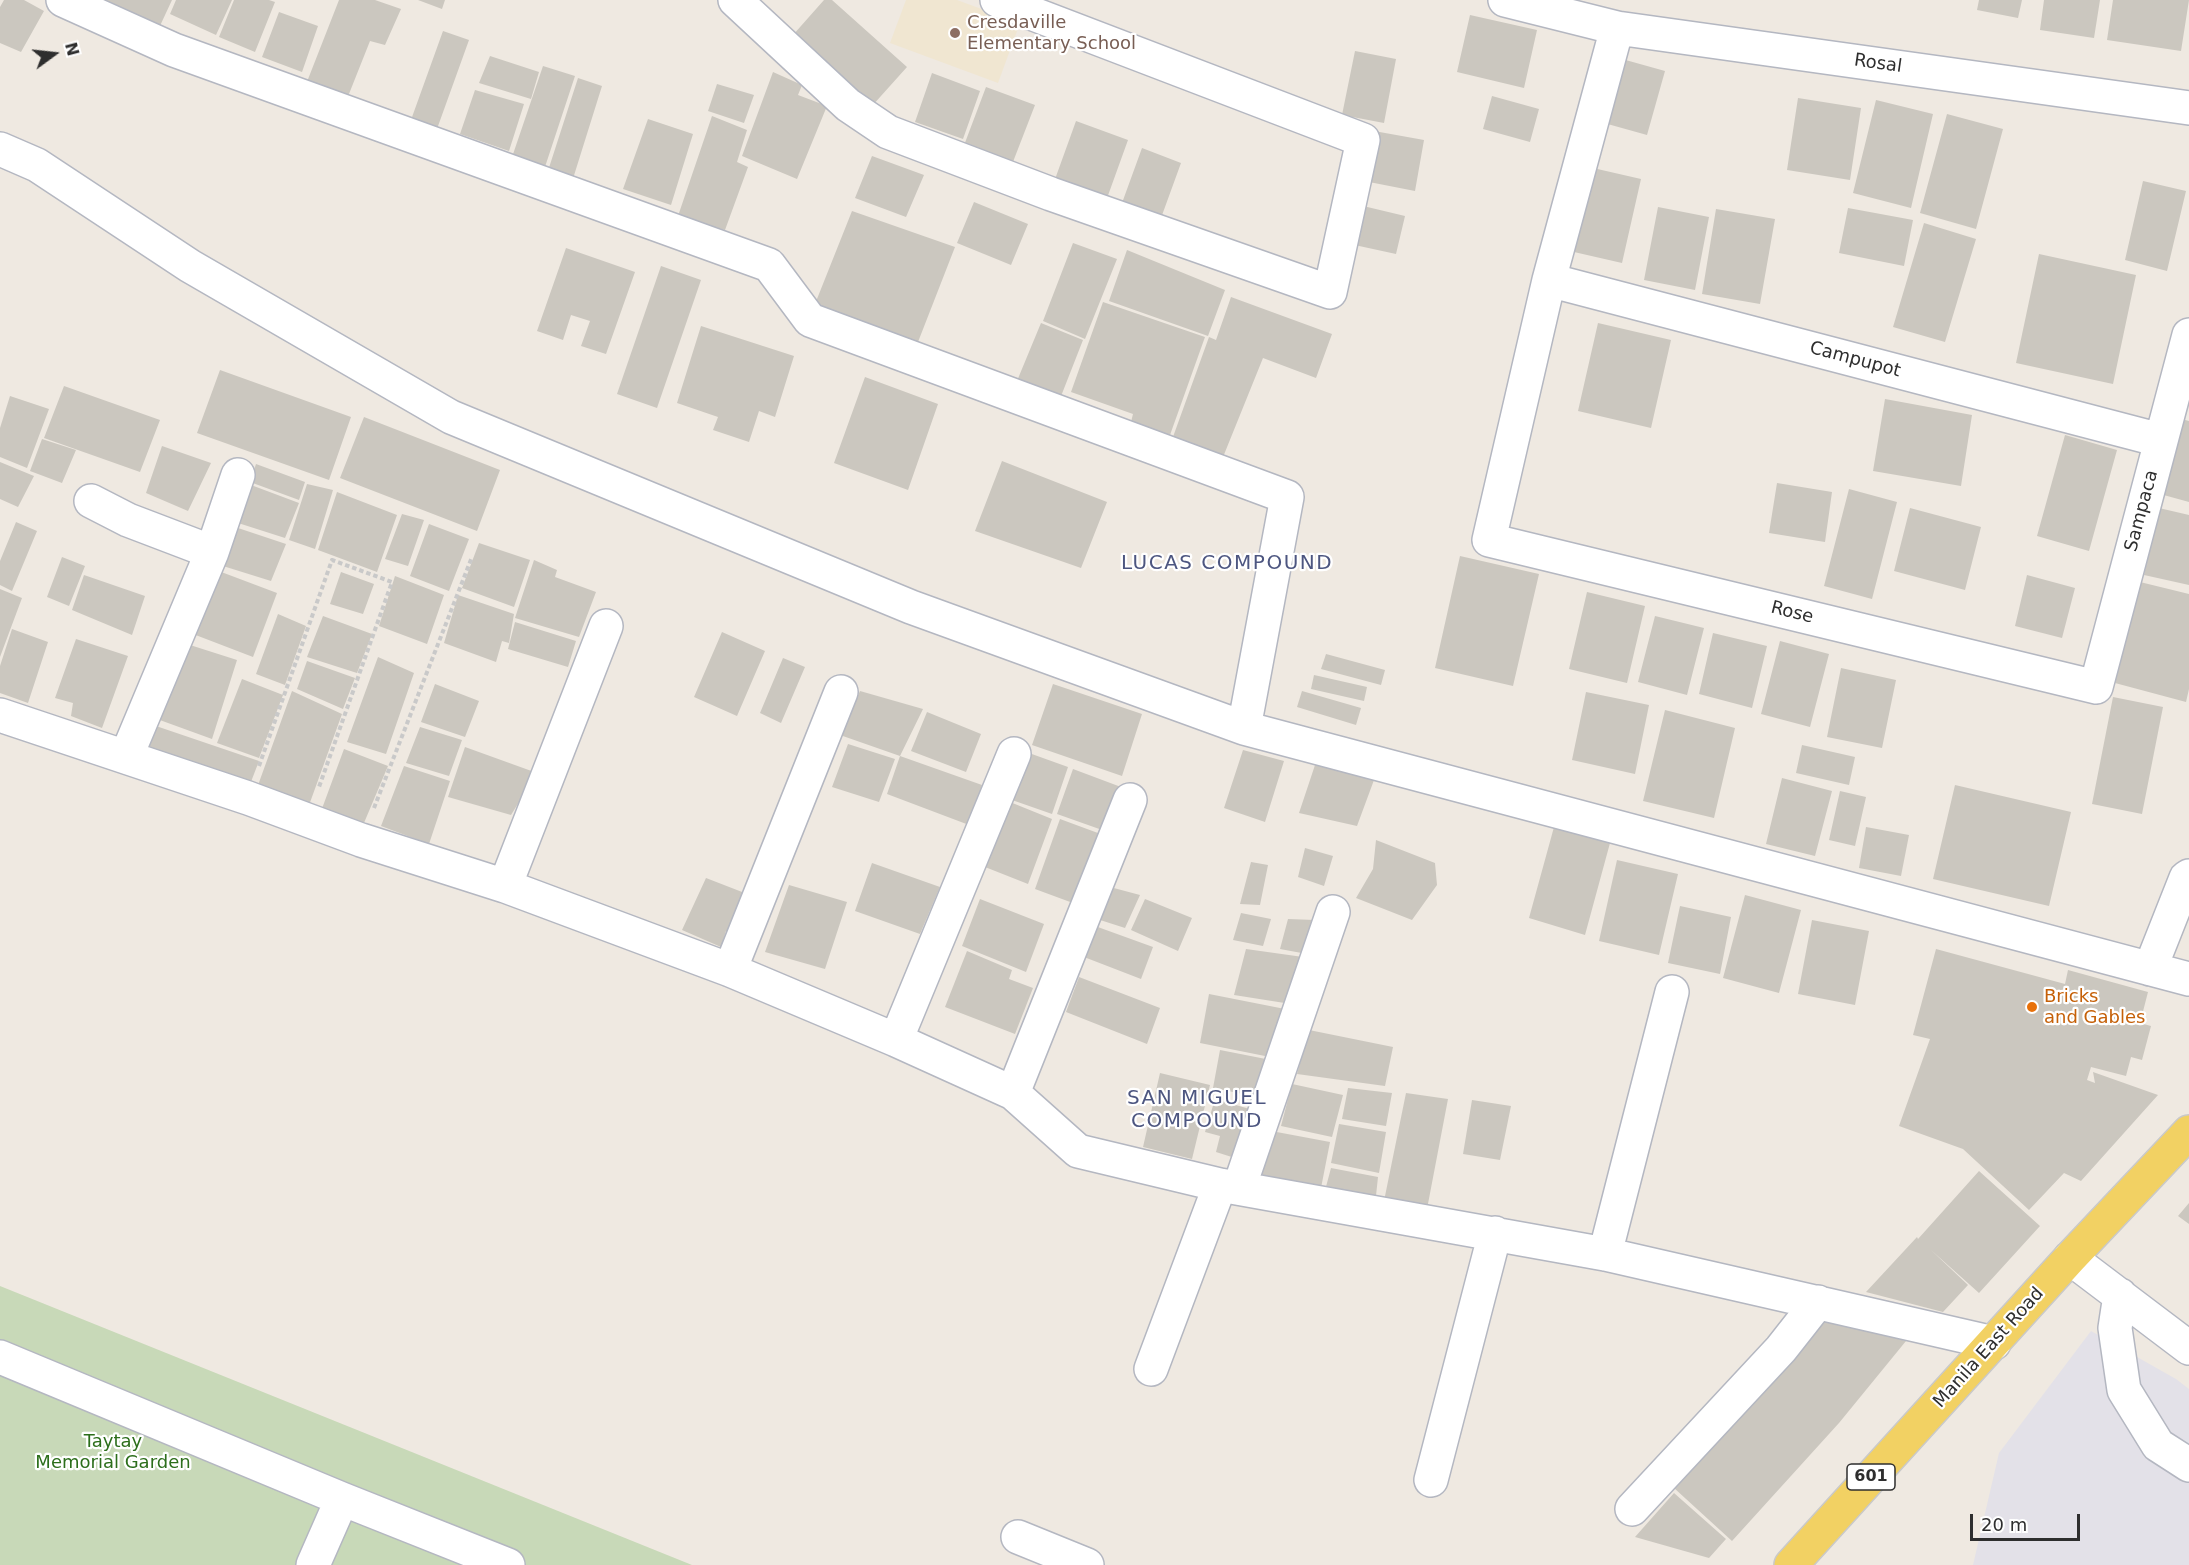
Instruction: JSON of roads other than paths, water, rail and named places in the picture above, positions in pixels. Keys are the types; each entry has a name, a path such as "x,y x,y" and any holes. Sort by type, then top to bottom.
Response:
{"main road":[{"name":"Manila East Road","path":"1791,1565 2070,1258 2189,1132"}],"street":[{"path":"63,0 174,50 769,265 810,320 1287,497 1244,728"},
{"path":"735,0 848,105 888,132 1051,194 1330,292 1363,140 997,0"},
{"name":"Rosal","path":"1505,0 1617,28 2189,108"},
{"path":"1549,280 1617,28"},
{"path":"0,149 37,165 189,266 451,417 911,607 1244,728 2189,979"},
{"name":"Campupot","path":"1549,280 2160,440"},
{"name":"Rose","path":"1549,280 1489,540 2096,687"},
{"name":"Sampaca","path":"2096,687 2189,335"},
{"path":"126,757 212,552 238,475"},
{"path":"91,501 128,520 212,552"},
{"path":"505,886 606,626"},
{"path":"730,970 842,692"},
{"path":"0,715 248,798 361,840 505,886 730,970 896,1040 1013,1093 1078,1151 1229,1187 1605,1254 1994,1343"},
{"path":"896,1040 1014,754"},
{"path":"1013,1093 1130,800"},
{"path":"2150,969 2186,878 2189,876"},
{"path":"1151,1369 1229,1187 1333,912"},
{"path":"1605,1254 1672,992"},
{"path":"1431,1480 1495,1233"},
{"path":"2070,1258 2189,1348"},
{"path":"2120,1296 2115,1328 2124,1390 2158,1445 2189,1464"},
{"path":"1632,1509 1781,1349 1818,1302"},
{"path":"0,1357 342,1499 508,1565"},
{"path":"313,1565 342,1499"},
{"path":"1018,1537 1087,1565"}],"place":[{"name":"Cresdaville Elementary School","path":"955,33"},
{"name":"Bricks and Gables","path":"2032,1007"}],"district":[{"name":"LUCAS COMPOUND","path":"1227,564"},
{"name":"SAN MIGUEL COMPOUND","path":"1197,1110"}],"park label":[{"name":"Taytay Memorial Garden","path":"113,1452"}]}
